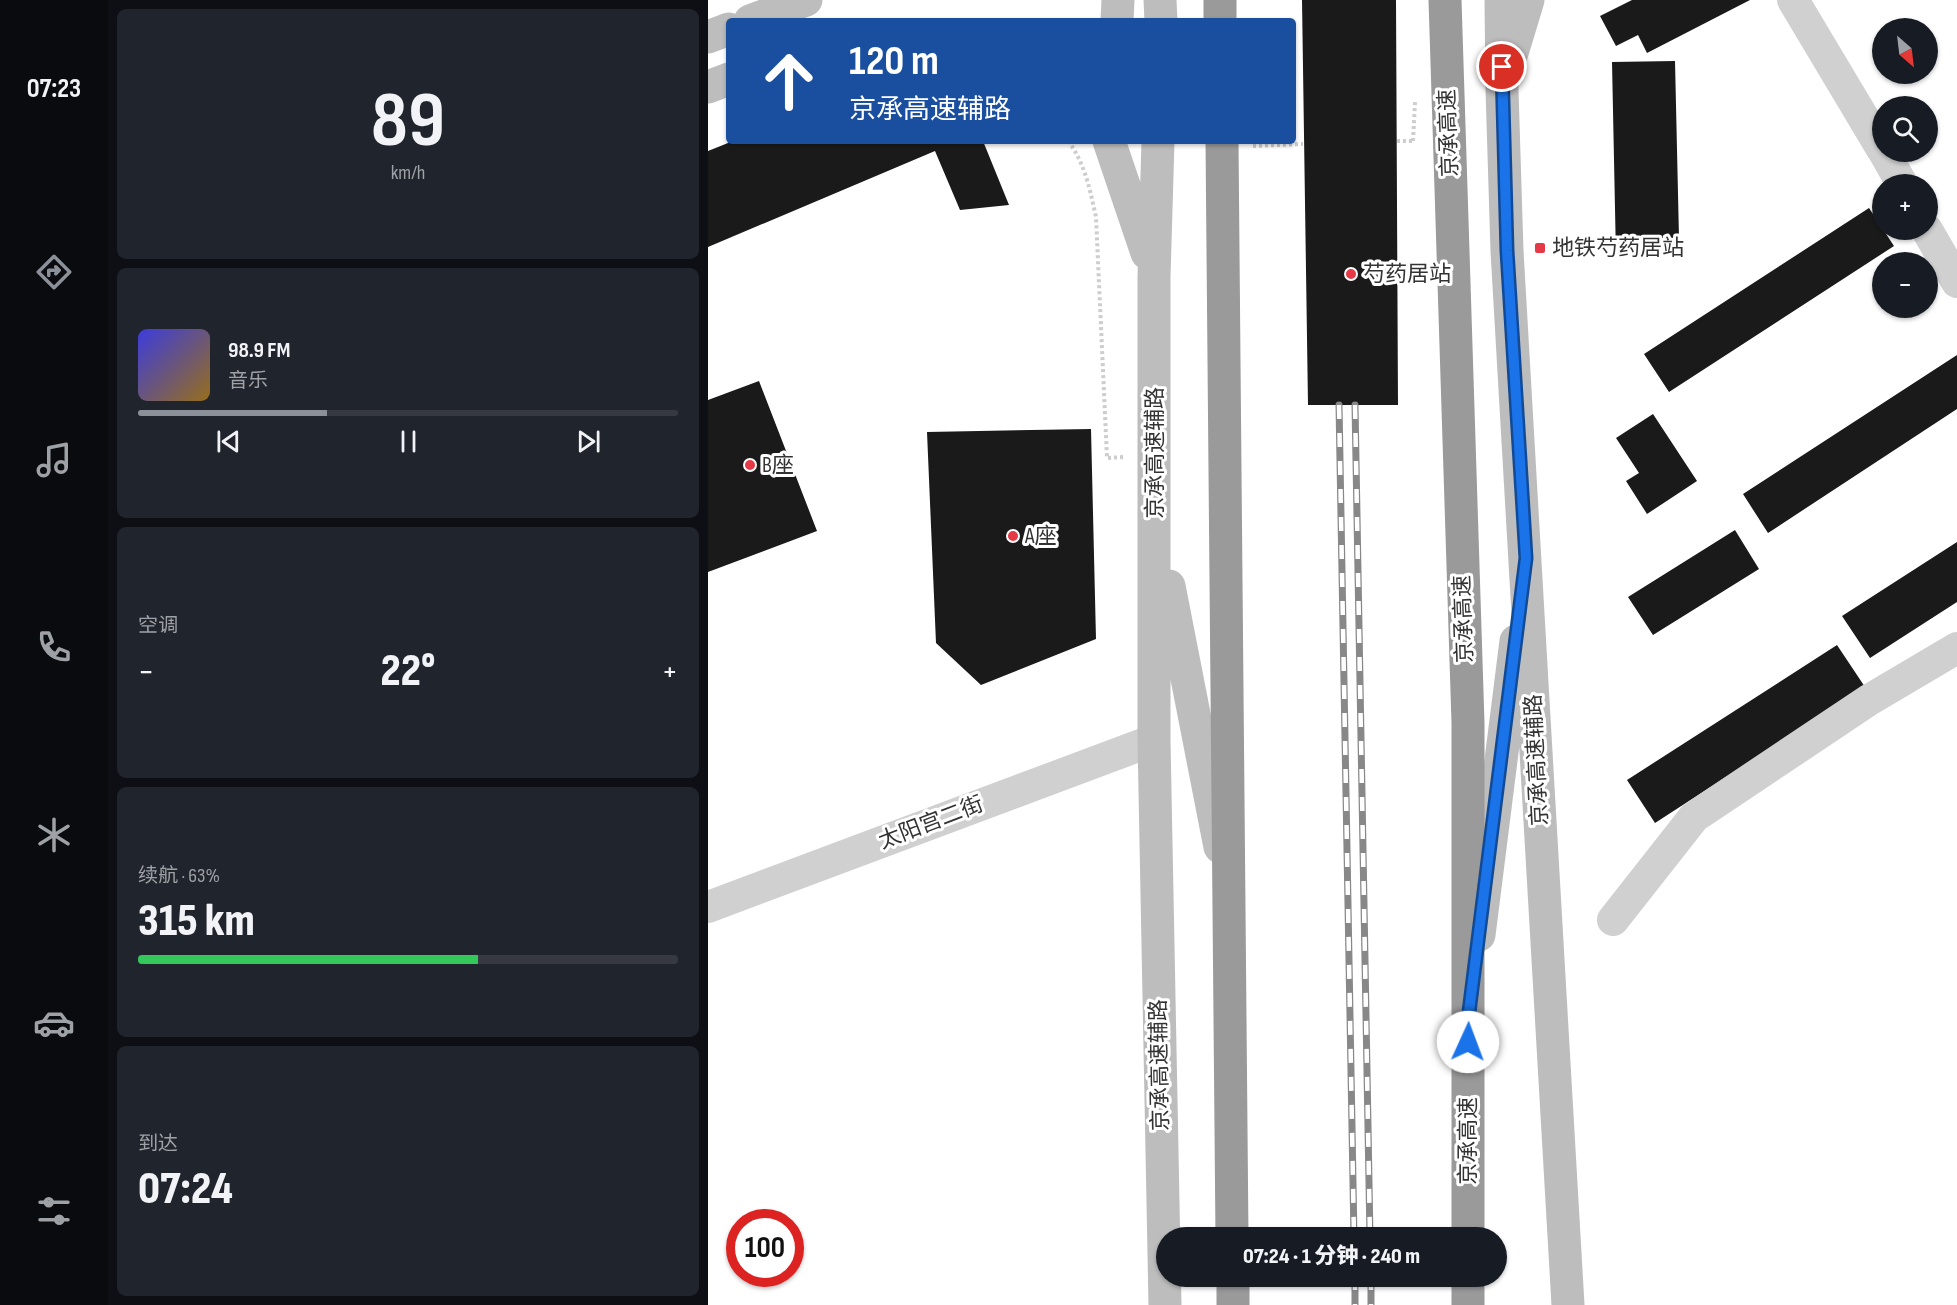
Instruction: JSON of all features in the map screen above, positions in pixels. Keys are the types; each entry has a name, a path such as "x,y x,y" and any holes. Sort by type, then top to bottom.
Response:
{"highway":[{"path":"1220,0 1220,18"},
{"name":"京承高速","path":"1445,0 1468,723 1468,1227"},
{"path":"1222,144 1232,1227"},
{"path":"1233,1287 1233,1305"},
{"path":"1468,1287 1468,1305"}],"street":[{"path":"758,18 806,0"},
{"path":"1117,18 1118,0"},
{"path":"1160,0 1161,18"},
{"name":"京承高速辅路","path":"1501,0 1507,251 1568,1305"},
{"path":"1502,90 1528,0"},
{"path":"1793,0 1872,132"},
{"path":"708,37 726,30"},
{"path":"708,87 726,80"},
{"path":"1110,144 1154,277"},
{"name":"京承高速辅路","path":"1158,144 1154,277 1154,740 1165,1305"},
{"path":"1934,240 1957,282"},
{"path":"1155,517 1228,890"},
{"path":"1468,1020 1526,558"},
{"path":"1613,920 1694,817 1869,700 1957,648"},
{"name":"太阳宫二街","path":"708,907 1154,740"}],"path":[{"path":"1070,144 1076,152 1089,185 1096,217 1107,458"}],"building":[{"name":"芍药居站","path":"1302,0 1396,0 1398,405 1308,405"},
{"path":"1632,0 1750,0 1647,53 1638,35 1616,46 1600,16"},
{"path":"1675,61 1679,238 1660,238 1660,256 1616,257 1612,62"},
{"path":"726,144 984,144 1009,205 960,210 935,151 708,247 708,151"},
{"path":"1869,208 1872,213 1872,240 1890,240 1894,246 1885,252 1872,252 1872,260 1669,392 1644,354"},
{"path":"1957,355 1957,409 1768,533 1743,494"},
{"name":"B座","path":"759,381 817,531 708,572 708,400"},
{"path":"1653,414 1697,481 1647,514 1626,481 1639,473 1616,438"},
{"name":"A座","path":"1091,429 1096,639 981,685 936,643 927,432"},
{"path":"1735,530 1759,569 1653,635 1628,597"},
{"path":"1957,542 1957,602 1870,658 1842,616"},
{"path":"1837,645 1865,687 1655,823 1627,780"}],"railway":[{"path":"1339,405 1354,1227"},
{"path":"1355,405 1370,1227"},
{"path":"1355,1287 1355,1305"},
{"path":"1371,1287 1371,1305"}],"place":[{"name":"地铁芍药居站","path":"1540,248"},
{"name":"芍药居站","path":"1351,274"},
{"name":"B座","path":"750,465"},
{"name":"A座","path":"1013,536"}],"route":[{"path":"1468,1042 1468,1020 1526,558 1507,251 1502,67"}]}
